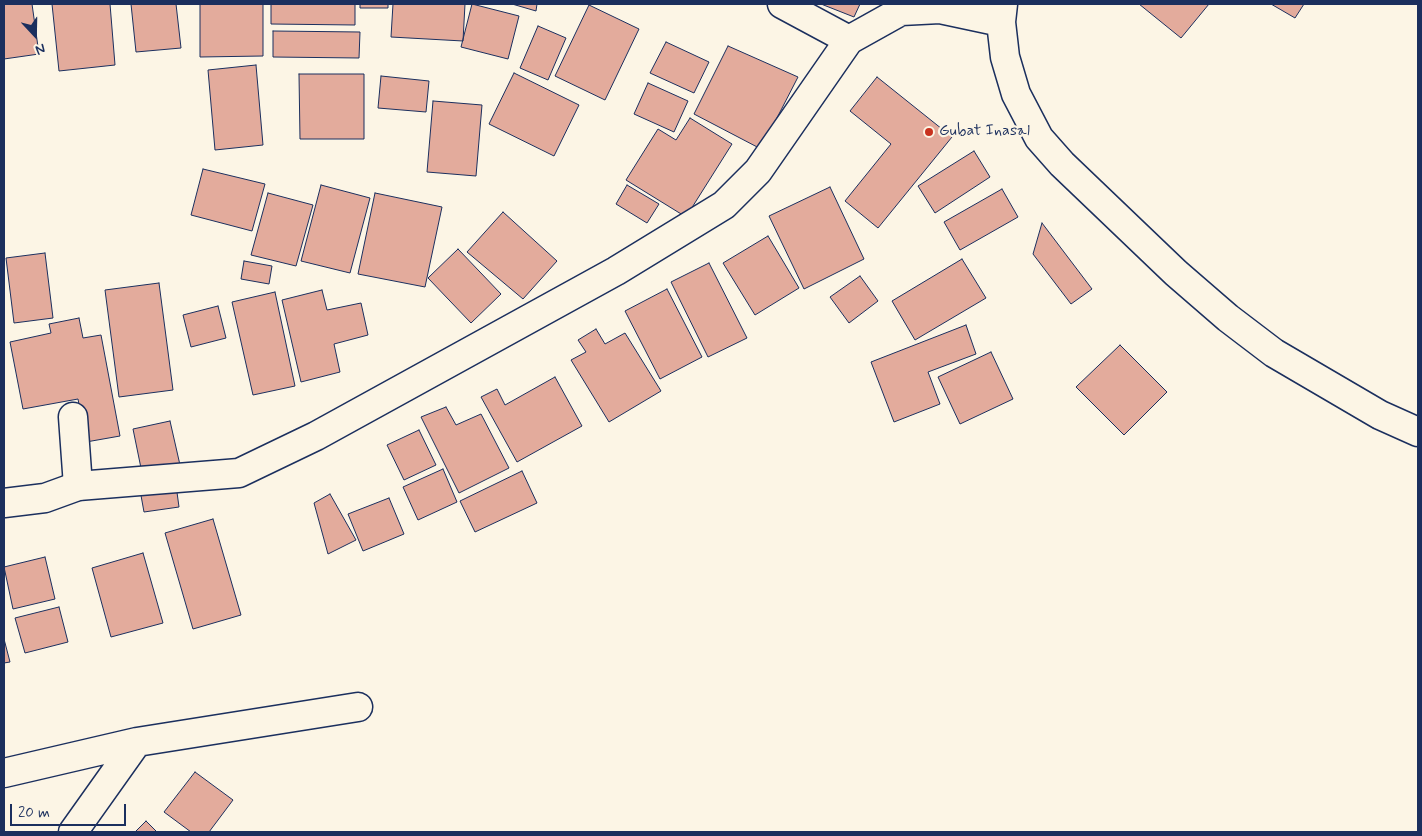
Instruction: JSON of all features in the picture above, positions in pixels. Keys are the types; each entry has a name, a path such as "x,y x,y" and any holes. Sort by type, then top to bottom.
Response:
{"street":[{"path":"782,4 849,40"},
{"path":"4,503 45,498 78,486 239,473 316,436 616,271 724,205 758,171 849,40 901,11 940,9 1002,13 1005,57 1016,94 1039,138 1062,164 1176,274 1228,318 1274,353 1380,415 1418,432"},
{"path":"74,416 78,486"},
{"path":"4,773 137,742 358,707"},
{"path":"73,832 137,742"}],"building":[{"path":"4,4 32,4 39,54 4,59"},
{"path":"52,4 110,4 115,65 59,71"},
{"path":"131,4 176,4 181,48 136,52"},
{"path":"200,4 263,4 263,56 200,57"},
{"path":"271,4 355,4 355,25 271,24"},
{"path":"360,4 388,4 388,8 360,8"},
{"path":"393,4 465,4 463,41 391,37"},
{"path":"472,4 519,16 508,59 461,47"},
{"path":"512,4 537,4 536,11"},
{"path":"821,4 860,4 854,17"},
{"path":"1139,4 1209,4 1181,38"},
{"path":"1271,4 1304,4 1295,18"},
{"path":"589,5 639,29 605,100 555,76"},
{"path":"538,26 566,38 548,80 520,68"},
{"path":"273,31 360,32 359,58 273,57"},
{"path":"666,42 709,62 694,93 650,73"},
{"path":"728,46 798,77 761,149 694,114"},
{"path":"256,65 263,145 215,150 208,70"},
{"path":"514,73 579,105 554,156 489,124"},
{"path":"299,74 364,74 364,139 300,139"},
{"path":"381,76 429,81 426,112 378,108"},
{"path":"877,77 952,137 878,228 845,201 891,144 850,111"},
{"path":"648,83 688,101 674,132 634,114"},
{"path":"433,101 482,105 476,176 427,172"},
{"path":"690,118 732,144 686,217 626,180 658,129 676,140"},
{"path":"974,151 990,177 935,213 918,186"},
{"path":"203,169 265,184 252,231 191,215"},
{"path":"321,185 370,198 350,273 301,261"},
{"path":"627,185 659,204 647,223 616,204"},
{"path":"830,187 864,259 804,289 769,216"},
{"path":"1002,189 1018,217 960,250 944,222"},
{"path":"268,193 313,205 296,266 251,255"},
{"path":"375,193 442,207 425,287 358,274"},
{"path":"503,212 557,261 523,299 467,252"},
{"path":"1042,223 1092,289 1071,304 1033,254"},
{"path":"768,236 799,288 755,315 723,263"},
{"path":"458,249 501,294 471,323 428,278"},
{"path":"45,253 53,318 14,323 6,258"},
{"path":"962,259 986,298 915,340 892,301"},
{"path":"244,261 272,266 269,284 241,279"},
{"path":"709,263 747,338 708,357 671,282"},
{"path":"860,276 878,301 849,323 830,297"},
{"path":"159,283 173,390 119,397 105,290"},
{"path":"667,289 702,357 660,379 625,311"},
{"path":"322,290 327,310 361,303 368,335 334,344 340,372 301,382 282,300"},
{"path":"275,292 295,386 253,395 232,302"},
{"path":"218,306 226,338 191,347 183,315"},
{"path":"79,318 83,338 101,335 120,436 86,442 78,399 23,409 10,342 51,333 49,324"},
{"path":"966,325 976,354 928,372 940,404 894,422 871,362"},
{"path":"596,329 605,344 625,333 661,391 609,422 571,360 586,352 578,340"},
{"path":"1120,345 1167,392 1124,435 1076,387"},
{"path":"991,352 1013,399 960,424 938,377"},
{"path":"555,377 582,426 517,462 481,397 497,389 505,405"},
{"path":"446,407 456,425 481,414 509,468 459,493 421,417"},
{"path":"170,421 180,465 142,473 133,429"},
{"path":"419,430 436,465 404,480 387,445"},
{"path":"443,469 457,502 418,520 403,487"},
{"path":"522,471 537,503 475,532 460,501"},
{"path":"176,485 179,507 144,512 140,490"},
{"path":"330,494 356,540 328,554 314,503"},
{"path":"389,498 404,534 363,551 348,514"},
{"path":"213,519 241,615 193,629 165,533"},
{"path":"143,553 163,623 111,637 92,568"},
{"path":"45,557 55,599 13,609 4,567"},
{"path":"59,607 68,642 25,653 15,618"},
{"path":"4,639 10,662 4,663"},
{"path":"195,772 233,800 209,832 191,832 164,812"},
{"path":"146,821 157,832 135,832"}],"place":[{"name":"Gubat Inasal","path":"929,132"}]}
